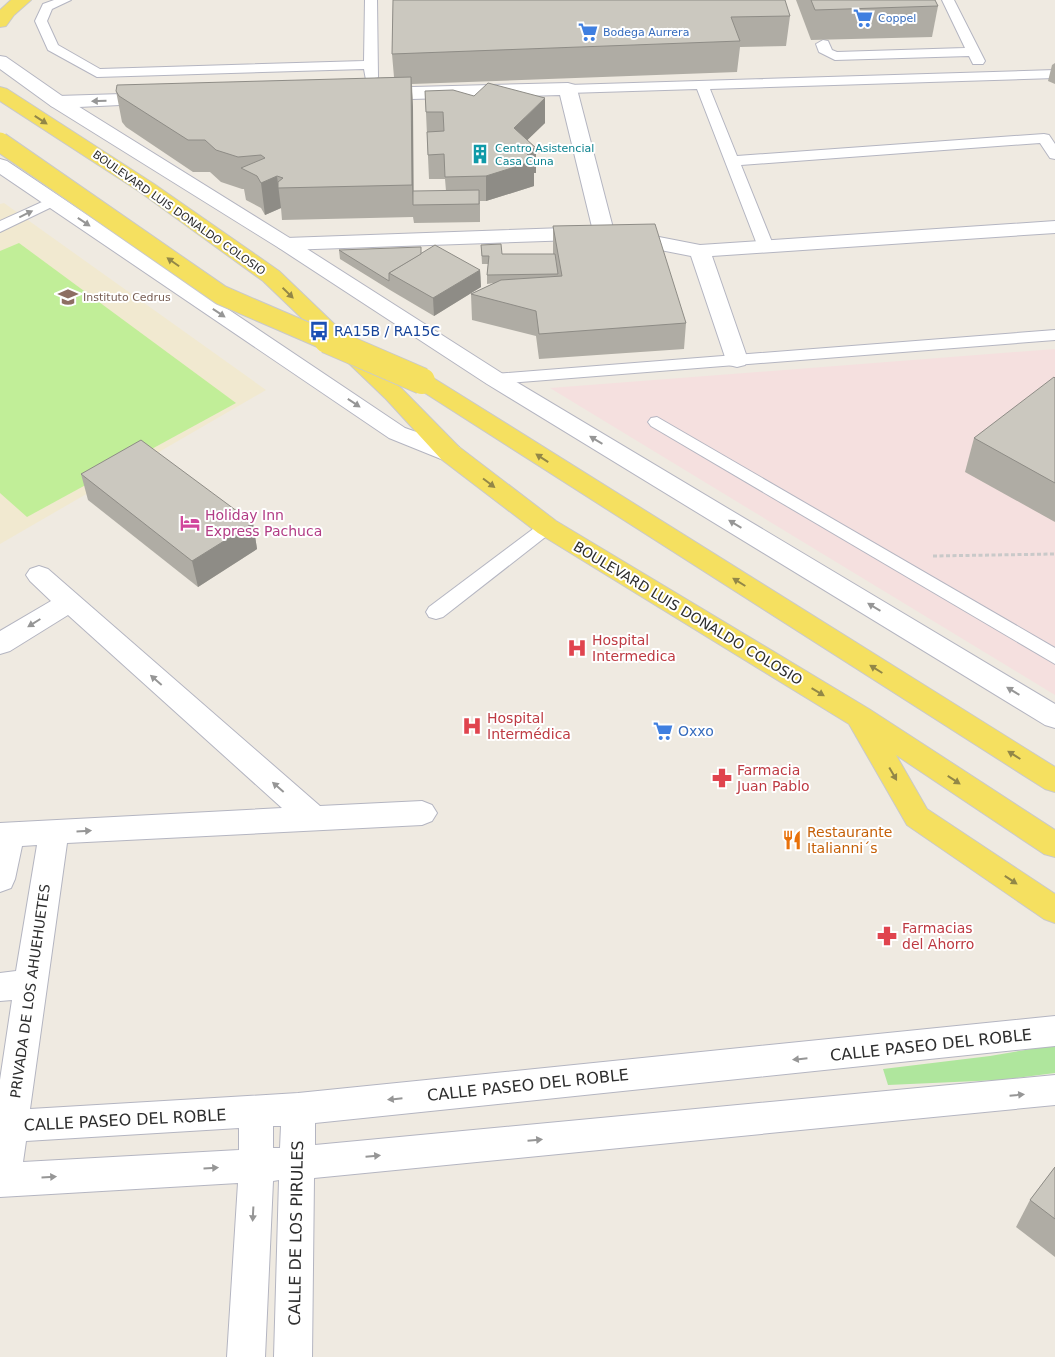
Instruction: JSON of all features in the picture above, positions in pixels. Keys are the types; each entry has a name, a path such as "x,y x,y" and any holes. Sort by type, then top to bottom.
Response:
{"main road":[{"path":"0,22 22,0"},
{"name":"BOULEVARD LUIS DONALDO COLOSIO","path":"0,93 147,188 271,276 394,394 450,453 547,527 859,717 1055,845"},
{"path":"0,142 221,295 422,381 1055,781"},
{"path":"859,717 917,817 1055,910"}],"street":[{"path":"0,61 58,102 286,244 495,379 1055,717"},
{"path":"366,94 568,89 604,232"},
{"path":"58,102 175,99"},
{"path":"0,165 397,432 450,453"},
{"path":"286,244 604,232 700,251 1055,227"},
{"path":"700,251 737,360"},
{"path":"39,575 314,820"},
{"path":"0,644 69,602"},
{"path":"0,879 4,835 422,813"},
{"name":"PRIVADA DE LOS AHUEHUETES","path":"2,1180 15,986 54,833"},
{"name":"CALLE PASEO DEL ROBLE","path":"5,1126 256,1113 811,1058 1055,1031"},
{"path":"2,1180 298,1163 1055,1090"},
{"name":"CALLE DE LOS PIRULES","path":"293,1357 298,1109"},
{"path":"246,1357 256,1165 256,1113"}],"lane":[{"path":"65,0 47,7 41,21 53,47 97,73 371,65"},
{"path":"366,94 371,65 371,0"},
{"path":"948,0 980,66 977,76"},
{"path":"823,44 826,52 835,56 973,52"},
{"path":"568,89 1055,74"},
{"path":"702,85 766,247"},
{"path":"732,161 1044,138 1055,155"},
{"path":"0,212 46,196"},
{"path":"0,226 46,196"},
{"path":"495,379 1055,335"},
{"path":"657,422 1055,657"},
{"path":"436,612 547,527"}],"path":[{"path":"886,557 1055,554"}],"shaded area":[{"name":"Instituto Cedrus","path":"4,203 266,390 0,544 0,204"},
{"path":"1055,349 1055,695 550,388"}],"green space":[{"name":"Instituto Cedrus","path":"19,243 236,403 27,517 0,493 0,251"},
{"path":"1055,1045 1055,1073 999,1080 888,1085 883,1069 990,1056"}],"building":[{"path":"393,0 785,0 790,16 731,17 740,41 392,54"},
{"path":"811,0 935,0 938,6 815,10"},
{"path":"411,77 412,185 278,188 278,182 283,178 277,176 261,183 257,176 241,168 265,158 261,155 238,157 216,150 205,140 188,140 119,96 116,91 117,85"},
{"path":"488,83 545,98 514,128 536,148 524,151 534,161 486,176 445,177 444,154 428,155 427,132 444,131 443,112 426,112 425,91 453,90 474,96"},
{"path":"479,190 479,204 413,205 413,191"},
{"path":"655,224 686,323 539,334 536,311 471,294 501,280 562,276 553,226"},
{"path":"501,244 502,254 555,254 558,274 487,275 489,256 482,256 481,245"},
{"path":"435,245 480,270 433,298 389,273"},
{"path":"421,247 421,254 389,273 389,281 339,250"},
{"path":"1055,378 1055,483 974,438"},
{"path":"141,440 253,523 192,561 81,474"},
{"path":"1055,1167 1055,1219 1030,1200"}],"place":[{"name":"Coppel","path":"863,18"},
{"name":"Bodega Aurrera","path":"588,32"},
{"name":"Centro Asistencial Casa Cuna","path":"480,154"},
{"name":"Instituto Cedrus","path":"68,297"},
{"name":"RA15B / RA15C","path":"319,331"},
{"name":"Holiday Inn Express Pachuca","path":"190,523"},
{"name":"Hospital Intermedica","path":"577,648"},
{"name":"Hospital Intermédica","path":"472,726"},
{"name":"Oxxo","path":"663,731"},
{"name":"Farmacia Juan Pablo","path":"722,778"},
{"name":"Restaurante Italianni´s","path":"792,840"},
{"name":"Farmacias del Ahorro","path":"887,936"}]}
